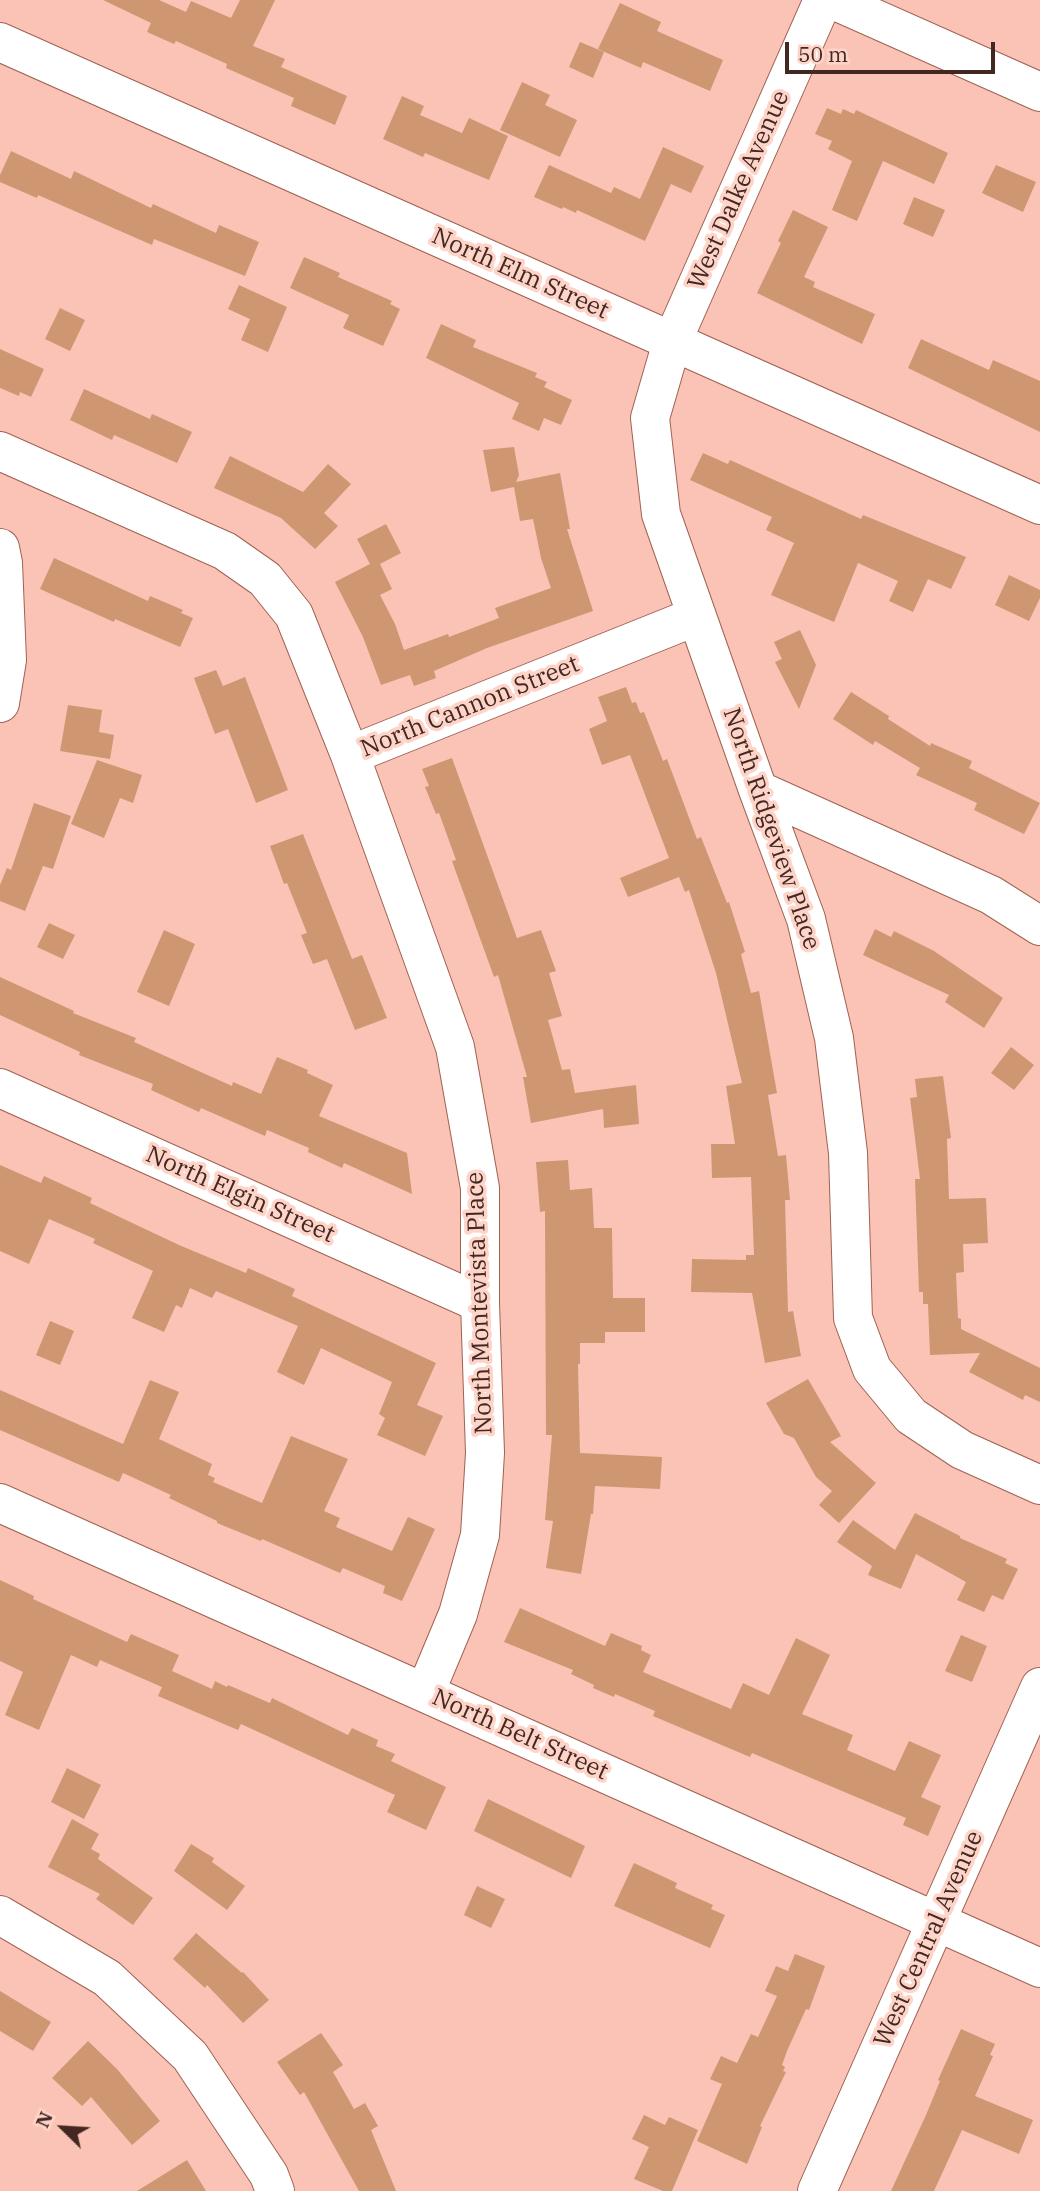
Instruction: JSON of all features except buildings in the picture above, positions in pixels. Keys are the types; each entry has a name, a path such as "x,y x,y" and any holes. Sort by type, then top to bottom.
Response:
{"street":[{"name":"West Dalke Avenue","path":"672,342 823,0"},
{"path":"834,0 1040,92"},
{"name":"North Elm Street","path":"0,42 1040,505"},
{"name":"North Ridgeview Place","path":"672,342 650,418 661,514 806,919 834,1038 848,1153 853,1318 872,1369 911,1416 961,1450 1040,1485"},
{"name":"North Cannon Street","path":"0,451 225,551 265,579 294,615 350,755 697,616"},
{"path":"0,548 8,660 0,703"},
{"name":"North Montevista Place","path":"350,755 455,1047 480,1188 480,1303 485,1453 480,1535 458,1614 425,1693"},
{"path":"758,790 991,895 1040,926"},
{"name":"North Elgin Street","path":"0,1088 480,1303"},
{"name":"North Belt Street","path":"0,1503 1040,1968"},
{"name":"West Central Avenue","path":"817,2191 1040,1687"},
{"path":"0,1915 107,1978 190,2056 269,2175 275,2191"}]}
